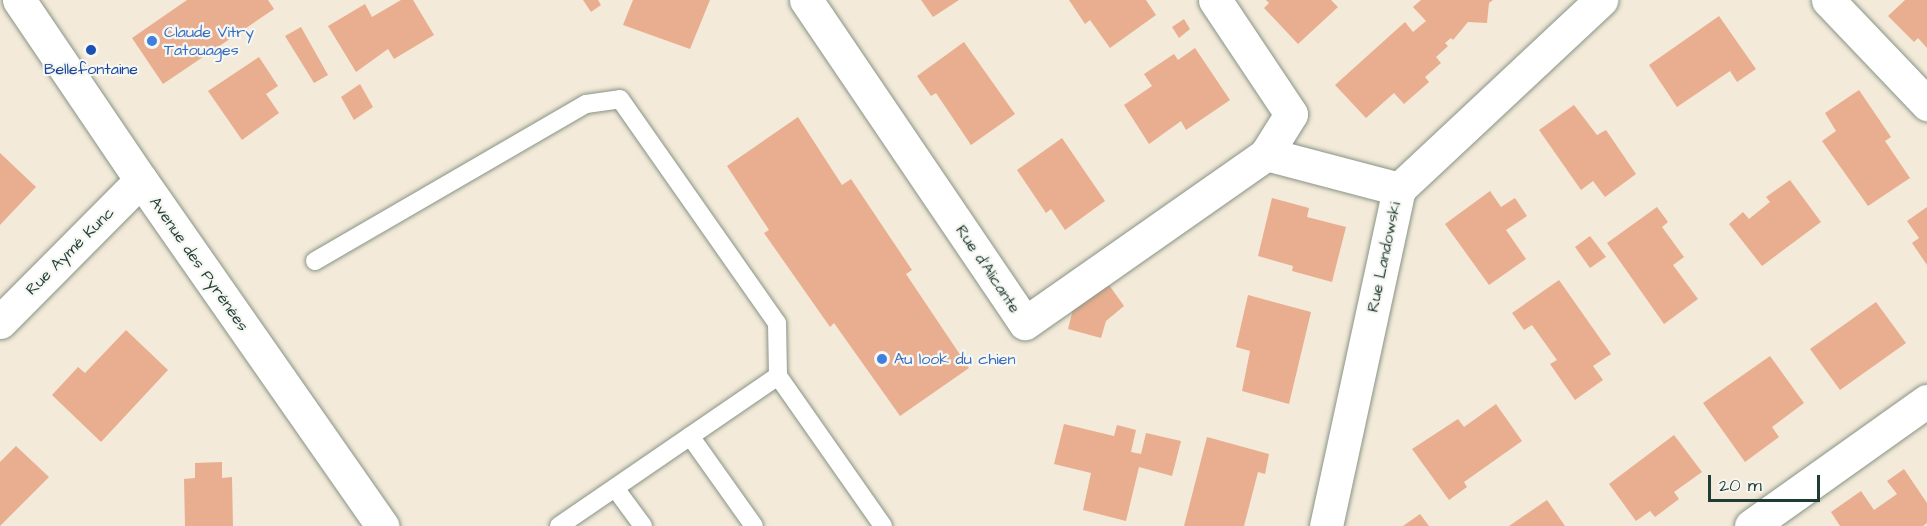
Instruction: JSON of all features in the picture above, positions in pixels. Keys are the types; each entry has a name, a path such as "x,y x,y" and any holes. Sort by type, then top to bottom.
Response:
{"street":[{"name":"Rue d'Alicante","path":"806,0 1024,323 1266,154"},
{"path":"1215,0 1291,114 1266,154 1399,189"},
{"name":"Rue Landowski","path":"1326,526 1399,189 1601,0"},
{"path":"1828,0 1927,104"},
{"name":"Avenue des Pyrénées","path":"28,3 141,180 382,526"},
{"name":"Rue Aymé Kunc","path":"0,322 141,180"},
{"path":"1752,526 1927,401"}],"lane":[{"path":"315,261 586,104 620,99 777,323 778,376 883,526"},
{"path":"559,526 778,376"},
{"path":"690,436 754,526"},
{"path":"615,488 643,526"}],"building":[{"path":"187,0 268,0 274,9 163,84 132,38"},
{"path":"401,0 413,0 434,35 394,59 388,49 356,72 328,26 365,4 372,17"},
{"path":"583,0 598,0 601,5 591,12"},
{"path":"633,0 710,0 690,49 623,25"},
{"path":"921,0 959,0 933,17"},
{"path":"1069,0 1146,0 1156,15 1110,48 1090,20 1085,24"},
{"path":"1266,0 1331,0 1338,7 1298,44 1264,8 1269,3"},
{"path":"1421,0 1493,0 1489,3 1487,23 1468,22 1453,40 1451,38 1445,43 1448,46 1436,57 1441,63 1425,77 1429,82 1404,104 1394,93 1366,118 1335,85 1405,22 1413,32 1426,21 1413,7"},
{"path":"1905,0 1927,0 1927,48 1918,38 1914,42 1888,16"},
{"path":"1719,16 1756,69 1737,82 1730,71 1677,107 1649,65"},
{"path":"1184,19 1190,29 1179,38 1172,27"},
{"path":"301,27 328,75 314,83 285,36"},
{"path":"964,42 1015,114 971,145 936,93 931,96 917,76"},
{"path":"1195,48 1230,100 1186,130 1181,121 1149,144 1124,105 1152,86 1144,74 1174,54 1178,60"},
{"path":"259,57 278,86 266,94 279,113 242,140 208,91"},
{"path":"360,84 373,107 354,120 341,97"},
{"path":"1859,90 1891,137 1885,141 1910,178 1868,206 1822,141 1836,131 1825,113"},
{"path":"1574,105 1597,135 1606,130 1636,174 1605,197 1593,181 1581,190 1539,130"},
{"path":"798,117 842,185 851,179 912,270 906,274 969,368 900,416 834,323 830,327 764,233 769,230 727,166"},
{"path":"1062,138 1105,201 1065,230 1051,209 1046,213 1017,170"},
{"path":"0,153 36,187 0,225"},
{"path":"1790,180 1821,222 1762,266 1729,224 1743,212 1749,219 1770,202 1766,197"},
{"path":"1490,191 1501,207 1515,198 1527,216 1506,230 1526,259 1489,285 1445,224"},
{"path":"1272,198 1309,208 1307,217 1346,227 1332,282 1292,271 1293,266 1258,256"},
{"path":"1657,207 1668,222 1662,227 1684,257 1673,265 1698,299 1664,324 1607,243"},
{"path":"1927,207 1927,265 1912,243 1919,238 1907,221"},
{"path":"1590,236 1606,257 1590,268 1575,247"},
{"path":"1104,278 1124,306 1106,321 1101,338 1068,329 1076,297"},
{"path":"1559,280 1611,354 1593,366 1603,380 1575,400 1550,364 1557,360 1532,325 1524,330 1512,313"},
{"path":"1248,295 1311,312 1289,404 1242,391 1250,351 1236,347"},
{"path":"1876,302 1906,343 1840,390 1810,349"},
{"path":"126,330 168,370 101,442 52,395 78,367 85,373"},
{"path":"1770,356 1804,403 1772,427 1779,437 1745,462 1703,403"},
{"path":"1496,404 1522,441 1464,482 1467,487 1449,500 1412,449 1458,419 1464,427"},
{"path":"1064,424 1114,436 1117,425 1136,430 1131,452 1141,454 1146,433 1181,441 1172,476 1139,467 1126,521 1083,510 1091,473 1054,464"},
{"path":"1674,435 1702,472 1674,492 1679,499 1655,517 1650,511 1636,521 1609,484"},
{"path":"1207,437 1269,454 1265,474 1258,472 1244,526 1184,526"},
{"path":"16,446 49,477 0,526 0,462"},
{"path":"222,462 222,478 232,477 233,526 185,526 184,479 195,478 195,463"},
{"path":"1904,469 1927,503 1927,523 1923,526 1840,526 1831,512 1861,491 1874,510 1897,494 1887,481"},
{"path":"1547,500 1565,526 1509,526"},
{"path":"1420,514 1429,526 1403,526"}],"place":[{"name":"Claude Vitry Tatouages","path":"152,41"},
{"name":"Bellefontaine","path":"91,50"},
{"name":"Au look du chien","path":"882,359"}]}
